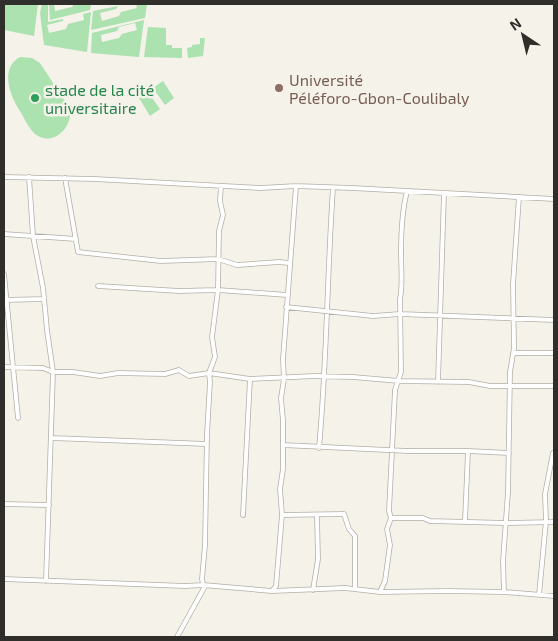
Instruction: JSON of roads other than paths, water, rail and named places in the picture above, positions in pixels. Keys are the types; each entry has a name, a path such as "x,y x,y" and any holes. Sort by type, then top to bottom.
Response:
{"street":[{"path":"4,177 65,178 260,188 296,186 554,199"},
{"path":"29,177 33,236 44,299 53,372 46,581"},
{"path":"65,178 78,252 161,260 218,259 237,265 289,263"},
{"path":"177,637 204,588 209,373 215,357 212,337 218,290 219,232 222,215 220,201 221,186"},
{"path":"272,591 276,586 282,515 280,489 283,469 281,398 284,378 282,360 296,186"},
{"path":"319,448 333,188"},
{"path":"380,592 385,581 390,545 387,528 390,518 388,511 395,390 401,372 401,251 404,203 407,191"},
{"path":"438,382 444,193"},
{"path":"504,592 510,372 514,353 513,284 519,196"},
{"path":"4,234 76,239"},
{"path":"4,274 5,300 18,418"},
{"path":"98,286 179,291 218,290 287,295"},
{"path":"5,300 44,299"},
{"path":"286,307 373,316 400,314 554,320"},
{"path":"514,353 554,353"},
{"path":"4,367 43,368 53,372 73,372 100,376 118,373 165,374 178,370 189,376 209,373 250,379 324,376 399,381 468,382 490,386 554,386"},
{"path":"243,515 250,379"},
{"path":"52,438 207,444"},
{"path":"283,445 319,448 509,453"},
{"path":"466,521 468,451"},
{"path":"539,596 546,521 545,494 553,452"},
{"path":"4,504 49,505"},
{"path":"282,515 317,516 344,514 349,529 356,536 355,589"},
{"path":"313,590 318,559 317,516"},
{"path":"390,518 506,523 554,522"},
{"path":"4,579 185,586 203,584 272,591 355,589 380,592 504,592 554,596"}],"place":[{"name":"Université Péléforo-Gbon-Coulibaly","path":"279,88"},
{"name":"stade de la cité universitaire","path":"35,98"}]}
